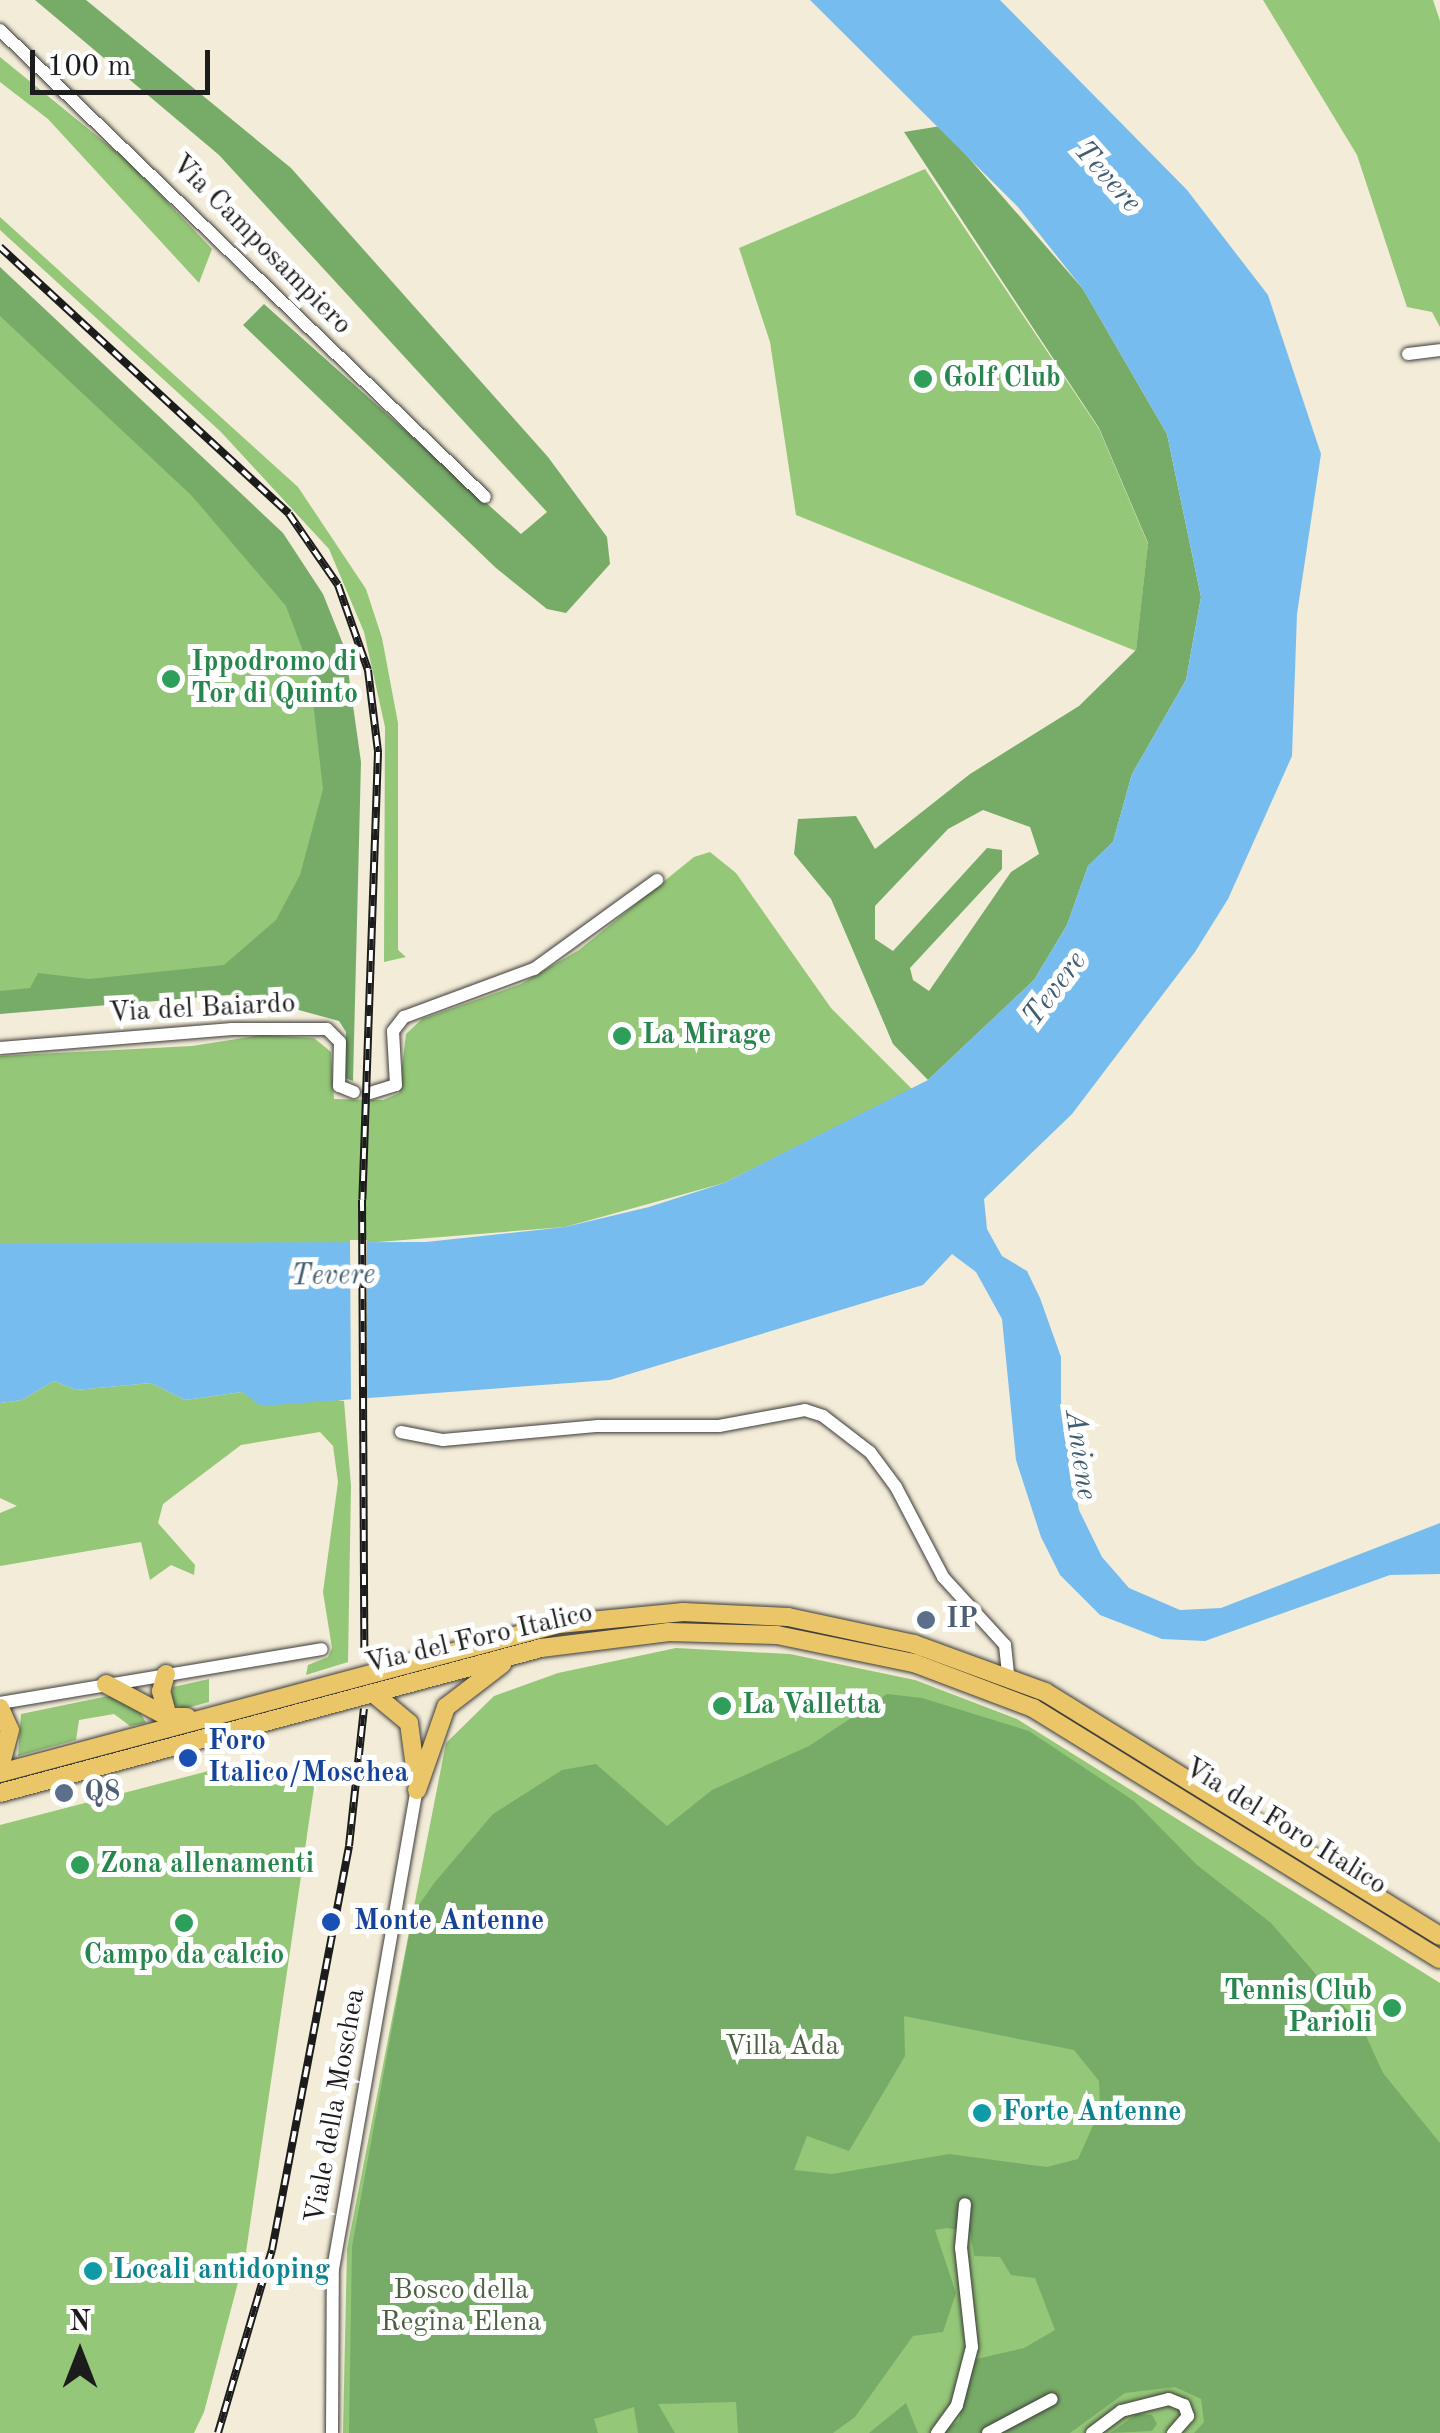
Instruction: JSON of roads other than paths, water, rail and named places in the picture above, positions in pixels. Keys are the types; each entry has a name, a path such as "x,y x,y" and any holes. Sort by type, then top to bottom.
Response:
{"highway":[{"name":"Via del Foro Italico","path":"0,1770 528,1630 669,1612 838,1625 1008,1676 1094,1719 1440,1936"},
{"name":"Via del Foro Italico","path":"0,1793 526,1651 617,1635 725,1631 816,1641 943,1672 1078,1732 1440,1959"},
{"path":"416,1790 446,1707 479,1678 526,1651"},
{"path":"166,1674 161,1698 168,1717"},
{"path":"106,1684 168,1717 232,1711"},
{"path":"373,1693 409,1723 416,1790"},
{"path":"0,1706 10,1730 0,1770"}],"street":[{"name":"Via Camposampiero","path":"0,30 485,497"},
{"path":"1408,354 1440,350"},
{"path":"370,1092 396,1085 393,1031 404,1017 534,969 656,880"},
{"name":"Via del Baiardo","path":"0,1048 232,1029 326,1029 340,1042 338,1086 354,1092"},
{"path":"401,1432 443,1440 598,1426 719,1426 805,1410 824,1416 870,1452 896,1487 943,1576 1006,1645 1008,1676"},
{"name":"Via del Foro Italico","path":"0,1706 106,1684 321,1649"},
{"name":"Viale della Moschea","path":"332,2433 333,2269 416,1790"},
{"path":"936,2433 957,2405 972,2346 961,2248 966,2204"},
{"path":"988,2433 1052,2399"},
{"path":"1092,2433 1122,2411 1169,2399 1184,2405 1188,2416 1172,2433"}],"water":[{"name":"Tevere","path":"810,0 1000,0 1187,190 1268,295 1321,454 1297,614 1292,756 1228,899 1195,952 1072,1114 984,1199 987,1229 1002,1256 1027,1271 1040,1298 1061,1357 1061,1409 1079,1510 1102,1557 1129,1588 1180,1610 1221,1608 1440,1523 1440,1574 1390,1575 1205,1641 1162,1639 1100,1615 1060,1575 1041,1537 1016,1460 1002,1319 976,1272 952,1254 923,1285 610,1380 261,1406 242,1392 185,1400 151,1383 76,1390 54,1381 22,1400 0,1403 0,1243 426,1242 565,1227 649,1207 724,1183 928,1080 1034,980 1067,925 1088,866 1113,842 1132,774 1186,680 1201,597 1167,434 1083,289 1018,207"}],"railway":[{"path":"0,247 289,514 338,585 368,670 378,752 362,1200 364,1658"},
{"path":"218,2433 272,2250 349,1846 364,1709"}],"place":[{"name":"Golf Club","path":"923,379"},
{"name":"Ippodromo di Tor di Quinto","path":"171,679"},
{"name":"La Mirage","path":"622,1036"},
{"name":"IP","path":"926,1620"},
{"name":"La Valletta","path":"722,1706"},
{"name":"Foro Italico/Moschea","path":"188,1758"},
{"name":"Q8","path":"64,1793"},
{"name":"Zona allenamenti","path":"80,1865"},
{"name":"Monte Antenne","path":"331,1922"},
{"name":"Campo da calcio","path":"184,1923"},
{"name":"Tennis Club Parioli","path":"1392,2008"},
{"name":"Forte Antenne","path":"982,2113"},
{"name":"Locali antidoping","path":"93,2271"}],"water label":[{"name":"Aniene","path":"1080,1455"}],"park label":[{"name":"Villa Ada","path":"782,2047"},
{"name":"Bosco della Regina Elena","path":"461,2307"}]}
